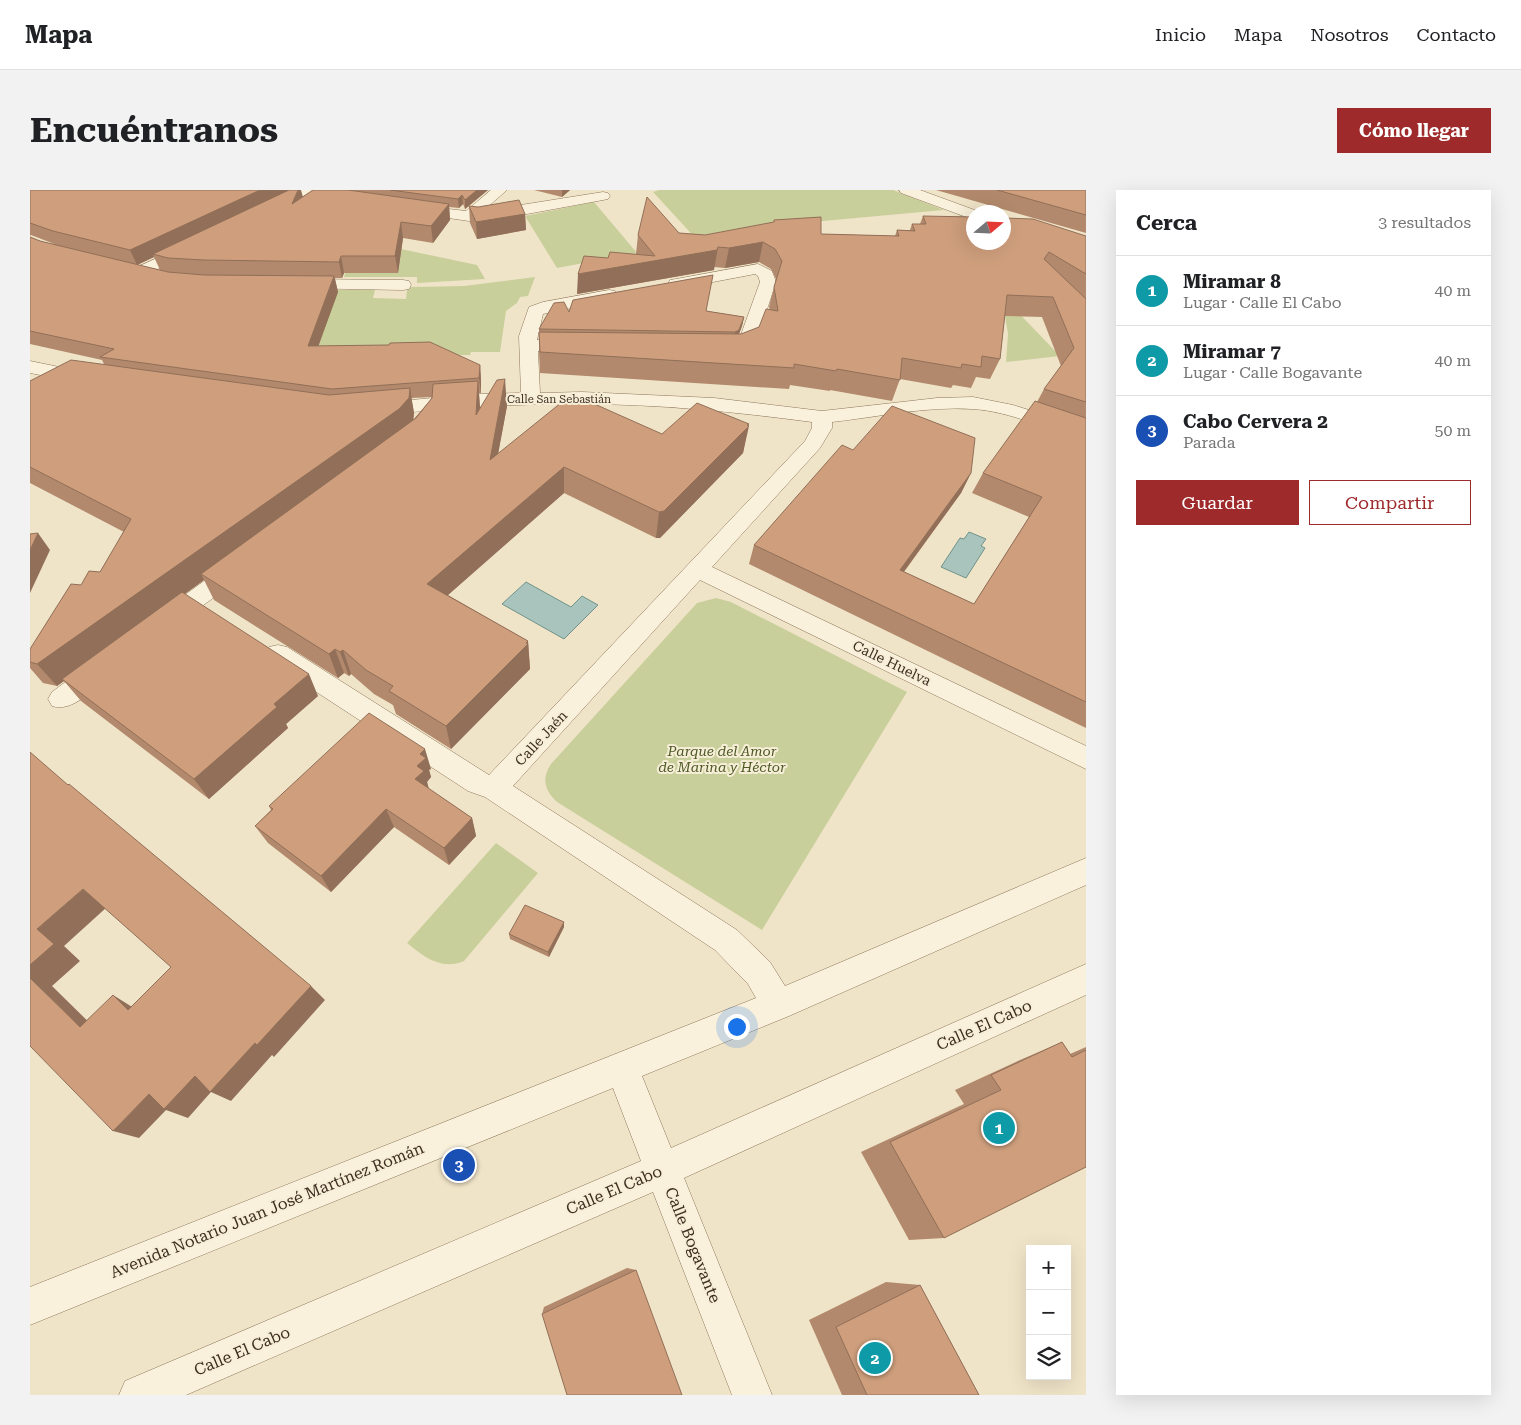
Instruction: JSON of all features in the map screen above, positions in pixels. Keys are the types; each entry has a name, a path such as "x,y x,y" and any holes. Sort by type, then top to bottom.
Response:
{"street":[{"path":"469,216 500,190"},
{"path":"906,190 966,212"},
{"path":"260,215 314,193"},
{"path":"402,207 469,216 495,216 603,196"},
{"path":"166,279 132,270 206,240"},
{"path":"659,287 758,269 766,274 768,282 747,343 742,347 732,349 709,349"},
{"path":"287,284 403,285"},
{"path":"531,397 528,336 535,311 538,308 621,293"},
{"path":"528,344 592,346"},
{"path":"32,369 101,380"},
{"name":"Calle San Sebastián","path":"361,411 531,397 670,401 743,406 822,417 937,404 973,403 1006,409 1086,434"},
{"path":"424,427 427,419 425,405"},
{"name":"Calle Jaén","path":"494,788 813,444 822,428 822,417"},
{"path":"147,635 256,554"},
{"name":"Calle Huelva","path":"698,569 1086,758"},
{"path":"194,600 218,616"},
{"path":"260,643 478,783 494,788 726,940 759,973 778,1004"},
{"path":"61,699 115,658"},
{"name":"Avenida Notario Juan José Martínez Román","path":"30,1306 778,1004 1086,871"},
{"name":"Calle El Cabo","path":"139,1395 662,1169 1086,979"},
{"name":"Calle Bogavante","path":"622,1068 752,1395"}],"green space":[{"path":"659,190 893,190 944,210 812,222 699,242 653,192"},
{"path":"594,202 637,253 557,268 525,216"},
{"path":"958,216 966,217 966,232"},
{"path":"353,244 382,245 477,265 485,279 417,283 417,277 344,277"},
{"path":"975,250 978,250 1006,300 1060,356 1006,362 1008,334 1004,310"},
{"path":"535,277 528,296 520,297 517,303 506,311 500,352 471,352 470,355 314,357 338,290 375,290 373,298 406,299 407,290 411,287 464,286"},
{"name":"Parque del Amor de Marina y Héctor","path":"716,598 731,602 907,692 762,930 557,802 547,789 545,780 551,764 697,603"},
{"path":"496,843 538,873 464,961 456,964 440,963 419,953 407,943"}],"water":[{"path":"969,532 986,539 981,546 985,548 966,578 941,567 960,538 964,539"},
{"path":"526,582 571,607 582,596 598,605 564,639 502,604"}],"building":[{"path":"30,190 260,190 130,250 53,231 30,223"},
{"path":"289,190 298,190 292,204 313,190 348,190 449,204 431,226 401,222 395,256 341,256 339,262 204,260 168,258 153,254"},
{"path":"390,190 477,190 465,200 462,195 458,199"},
{"path":"997,190 1086,190 1086,215"},
{"path":"647,197 679,233 705,235 774,222 774,220 821,217 821,234 899,236 897,230 915,231 912,224 926,224 923,216 966,217 966,250 1011,250 1011,218 1033,219 1086,236 1086,274 1049,252 1044,259 1086,299 1086,402 1044,389 1074,348 1053,297 1007,295 1000,359 982,356 981,367 962,364 961,368 902,358 900,380 794,364 794,368 540,352 539,332 741,334 759,327 766,309 778,311 774,287 782,261 775,249 763,242 729,248 718,247 717,250 578,274 584,256 608,258 610,252 655,256 638,235"},
{"path":"519,200 525,214 476,222 469,206 478,207"},
{"path":"30,237 168,272 204,275 334,276 308,346 389,345 390,343 430,342 480,365 479,378 332,389 100,357 114,349 30,331"},
{"path":"713,275 706,311 744,317 739,330 735,332 539,329 554,303 564,302 569,312 573,300"},
{"path":"71,360 329,395 410,388 409,398 399,409 37,664 30,662 30,649 71,584 81,585 89,571 100,572 131,519 30,467 30,381"},
{"path":"505,379 490,460 572,394 662,434 697,403 749,424 747,425 749,426 664,511 659,512 564,467 427,584 528,641 526,643 528,644 446,726 389,691 393,686 366,670 343,650 340,652 335,649 329,654 201,574 416,418 432,398 433,384 478,381 476,415 497,380"},
{"path":"1035,401 1086,418 1086,702 754,545 842,445 853,450 892,406 975,438 971,473 900,570 974,604 1042,497 983,473"},
{"path":"38,533 30,550 30,534"},
{"path":"182,592 309,674 274,704 277,707 194,779 62,679"},
{"path":"369,713 425,749 420,754 426,758 417,766 424,771 415,779 472,818 444,848 386,809 321,876 255,826 273,809 269,806"},
{"path":"30,752 311,986 257,1045 255,1043 210,1092 195,1076 164,1109 149,1094 113,1131 30,1046 30,978 80,1027 113,995 128,1010 171,967 83,889 37,929 54,944 30,965"},
{"path":"525,905 564,922 548,952 509,934"},
{"path":"1062,1042 1072,1057 1086,1050 1086,1167 944,1238 890,1142 1001,1090 991,1075"},
{"path":"636,1270 682,1395 567,1395 542,1314"},
{"path":"920,1285 979,1395 867,1395 836,1327"}],"place":[{"name":"Miramar 8","path":"999,1128"},
{"name":"Cabo Cervera 2","path":"459,1165"},
{"name":"Miramar 7","path":"875,1358"}]}
